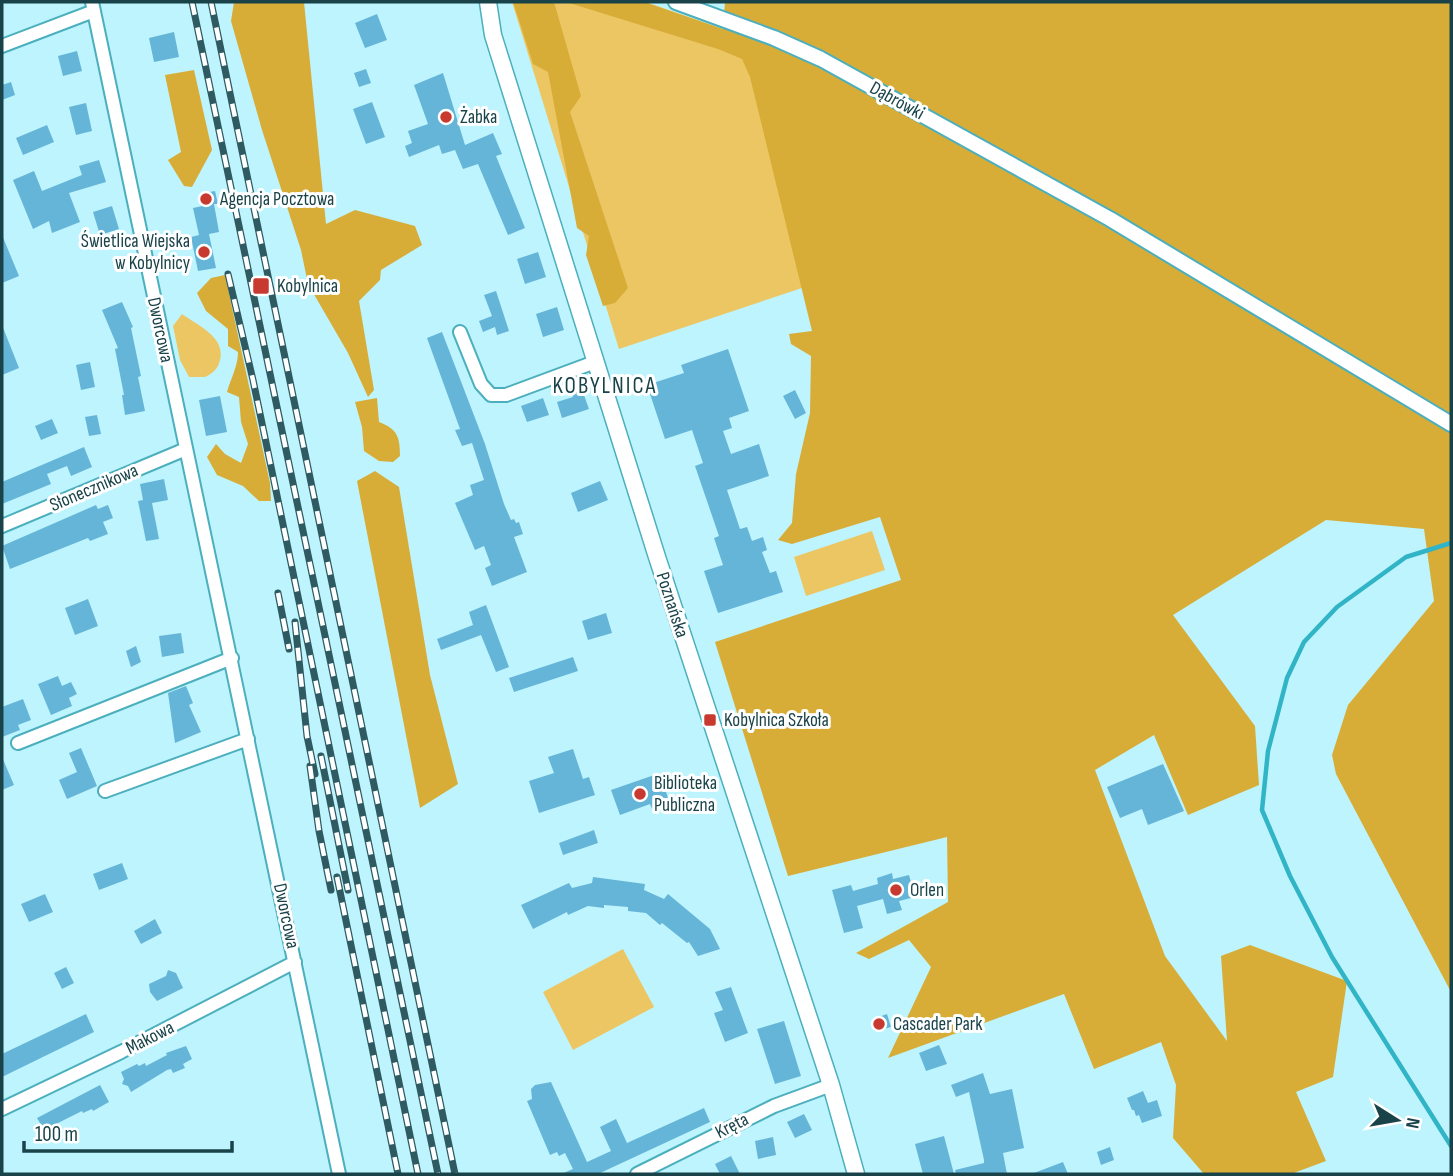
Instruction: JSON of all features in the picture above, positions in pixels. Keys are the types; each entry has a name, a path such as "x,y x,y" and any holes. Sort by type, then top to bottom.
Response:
{"main road":[{"name":"Poznańska","path":"477,2 493,35"},
{"name":"Poznańska","path":"488,2 493,35 595,362 831,1085 856,1174"}],"street":[{"name":"Dąbrówki","path":"677,2 774,38 821,59 1110,219 1451,424"},
{"path":"2,46 93,6"},
{"name":"Dworcowa","path":"93,6 339,1174"},
{"path":"460,332 481,384 491,395 506,395 595,362"},
{"name":"Słonecznikowa","path":"2,526 186,449"},
{"path":"18,743 232,658"},
{"path":"105,790 248,739"},
{"name":"Makowa","path":"2,1109 121,1052 295,962"},
{"name":"Kręta","path":"637,1174 774,1106 831,1085"}],"shaded area":[{"path":"234,2 304,2 326,224 355,210 415,226 422,245 381,270 380,280 359,301 374,390 368,397 348,353 308,284 301,250 262,130 231,21"},
{"path":"512,2 646,2 763,43 805,287 619,349"},
{"path":"513,2 554,2 581,96 570,112 628,288 615,303 603,306 586,255 589,236 577,228 548,72 533,64"},
{"path":"566,2 644,2 723,29 725,2 1451,2 1451,992 1336,774 1332,755 1348,705 1434,601 1424,529 1326,520 1173,615 1255,726 1259,785 1188,815 1154,735 1095,770 1165,956 1227,1041 1221,956 1250,945 1347,981 1333,1077 1296,1092 1326,1161 1291,1174 1204,1174 1173,1138 1176,1085 1161,1042 1094,1069 1064,994 888,1058 931,967 909,940 869,959 856,953 948,902 947,837 788,876 715,642 901,580 880,517 792,544 778,540 792,523 796,474 810,413 811,356 791,344 789,334 812,331 750,77 742,59 718,49"},
{"path":"194,70 212,150 192,187 184,186 168,160 181,152 165,75"},
{"path":"225,275 270,483 271,501 259,501 243,486 217,475 207,457 216,444 225,454 241,463 248,444 241,422 239,397 227,392 238,352 228,346 228,329 206,311 197,293 211,278"},
{"path":"182,314 209,332 219,345 219,363 215,370 205,377 189,377 180,360 173,326"},
{"path":"377,398 379,422 390,427 398,438 400,456 393,462 379,461 364,451 362,427 355,402"},
{"path":"375,471 399,487 430,675 458,784 420,808 357,481"},
{"path":"872,531 885,570 806,596 794,557"},
{"path":"623,949 654,1007 573,1050 543,992"}],"building":[{"path":"377,14 387,40 365,48 355,23"},
{"path":"174,32 179,57 154,62 149,38"},
{"path":"77,51 82,71 63,76 58,56"},
{"path":"366,69 371,83 359,87 354,73"},
{"path":"443,73 465,145 493,133 502,154 496,156 525,228 508,235 478,164 463,169 455,150 442,154 439,145 409,157 405,146 412,143 408,131 428,124 414,85"},
{"path":"11,82 15,95 2,100 2,85"},
{"path":"372,102 385,137 366,144 353,109"},
{"path":"86,103 92,131 76,135 69,107"},
{"path":"47,125 54,142 23,155 16,138"},
{"path":"99,160 106,182 69,193 80,222 52,233 49,221 33,229 13,180 34,171 42,191 82,175 79,166"},
{"path":"215,191 218,204 214,204 219,232 209,234 216,268 198,271 191,237 199,235 193,208 207,205 204,193"},
{"path":"112,206 119,229 100,235 93,212"},
{"path":"2,235 19,276 2,283"},
{"path":"538,252 546,277 525,284 517,259"},
{"path":"496,291 509,331 497,335 495,327 483,332 479,321 492,316 484,295"},
{"path":"122,302 133,327 131,328 141,376 138,377 145,411 125,415 115,349 118,348 102,310"},
{"path":"557,307 564,330 543,337 536,314"},
{"path":"2,325 19,368 2,375"},
{"path":"442,332 485,444 504,504 511,520 519,522 523,534 514,537 527,572 492,586 485,568 491,565 484,546 475,550 455,503 473,495 470,485 484,480 472,443 462,446 455,430 460,429 427,338"},
{"path":"728,349 749,411 729,418 732,428 723,431 731,454 759,444 769,476 727,490 740,529 747,527 752,541 763,537 767,550 762,552 770,573 776,571 783,592 718,613 704,571 723,565 714,538 719,536 695,466 703,463 692,430 665,439 647,385 684,373 681,365"},
{"path":"90,362 95,387 81,390 76,365"},
{"path":"580,384 589,409 562,418 557,402 573,397 569,388"},
{"path":"795,390 806,413 795,419 783,396"},
{"path":"220,396 227,432 206,436 199,400"},
{"path":"543,398 549,415 527,422 521,406"},
{"path":"97,415 101,434 89,436 85,417"},
{"path":"52,419 58,433 41,440 35,426"},
{"path":"84,447 92,467 71,476 67,466 47,474 51,484 2,504 2,482"},
{"path":"164,479 168,500 152,503 159,539 146,541 138,501 143,500 140,484"},
{"path":"600,481 608,500 578,512 571,493"},
{"path":"96,505 98,509 108,505 113,518 103,522 108,534 90,541 88,538 10,569 2,546"},
{"path":"88,599 98,626 75,635 65,608"},
{"path":"486,605 509,667 496,672 481,635 441,650 437,639 473,625 469,612"},
{"path":"606,613 612,633 588,640 582,621"},
{"path":"181,633 184,653 162,657 159,636"},
{"path":"136,646 141,662 131,667 126,651"},
{"path":"573,657 578,671 514,692 509,678"},
{"path":"58,676 62,686 71,682 77,694 69,698 72,706 51,715 38,684"},
{"path":"186,686 193,703 189,705 201,732 175,743 168,693"},
{"path":"23,699 31,720 18,725 20,730 2,737 2,707"},
{"path":"81,748 97,786 67,799 59,780 77,772 69,753"},
{"path":"573,749 583,779 589,777 595,795 539,813 529,781 554,773 548,757"},
{"path":"2,757 14,785 2,790"},
{"path":"1163,764 1184,811 1148,825 1142,809 1120,818 1107,787"},
{"path":"660,773 668,798 661,800 663,805 652,809 650,804 620,815 611,790"},
{"path":"594,830 598,843 563,855 559,843"},
{"path":"122,863 128,879 99,890 93,874"},
{"path":"892,873 893,879 909,875 915,897 899,901 902,910 887,914 883,899 857,906 863,928 844,933 832,890 851,885 853,891 878,884 877,878"},
{"path":"593,877 645,884 644,890 664,899 668,894 710,929 720,949 698,956 689,942 662,923 660,925 646,913 628,911 628,907 588,906 568,915 567,912 533,929 521,905 569,883 572,888 592,883"},
{"path":"45,894 53,912 29,922 21,904"},
{"path":"155,919 162,933 141,944 134,931"},
{"path":"66,967 74,983 62,989 54,973"},
{"path":"168,970 176,973 183,988 157,1001 150,992 149,984 166,976"},
{"path":"731,987 748,1033 725,1042 714,1013 723,1010 715,992"},
{"path":"86,1014 94,1032 2,1077 2,1054"},
{"path":"887,1014 891,1027 877,1031 873,1019"},
{"path":"784,1021 801,1076 775,1084 757,1029"},
{"path":"939,1045 947,1064 926,1071 919,1053"},
{"path":"186,1046 192,1059 183,1064 185,1068 173,1073 171,1069 167,1070 131,1092 128,1086 122,1084 124,1079 121,1072 137,1064 139,1066 145,1063 146,1066 167,1055 166,1053"},
{"path":"983,1073 990,1094 1012,1089 1024,1148 1003,1153 1007,1174 956,1174 955,1170 984,1163 984,1160 969,1092 956,1097 951,1085"},
{"path":"551,1082 587,1162 611,1151 600,1127 616,1119 627,1143 704,1108 710,1122 598,1174 561,1174 573,1169 565,1153 559,1156 557,1152 550,1155 527,1101 532,1099 531,1089 535,1085"},
{"path":"100,1085 109,1102 93,1111 82,1111 44,1130 37,1118"},
{"path":"1143,1091 1148,1103 1157,1100 1162,1116 1142,1123 1127,1098"},
{"path":"804,1114 812,1130 795,1138 787,1122"},
{"path":"944,1136 954,1174 923,1174 915,1144"},
{"path":"773,1137 776,1155 758,1159 755,1141"},
{"path":"1110,1147 1114,1160 1101,1165 1097,1152"},
{"path":"731,1156 740,1174 720,1174 715,1164"},
{"path":"1063,1162 1068,1174 1034,1174 1034,1173"}],"waterway":[{"path":"1451,543 1406,557 1337,607 1304,642 1287,678 1268,751 1262,810 1290,876 1332,957 1451,1146"}],"railway":[{"path":"192,2 438,1174"},
{"path":"211,2 455,1174"},
{"path":"228,274 253,380 418,1174"},
{"path":"278,593 289,649"},
{"path":"295,622 307,736 315,774"},
{"path":"321,756 348,890"},
{"path":"310,766 331,890"},
{"path":"337,877 398,1174"}],"place":[{"name":"Żabka","path":"446,117"},
{"name":"Agencja Pocztowa","path":"206,199"},
{"name":"Świetlica Wiejska w Kobylnicy","path":"204,252"},
{"name":"Kobylnica","path":"261,286"},
{"name":"Kobylnica Szkoła","path":"710,720"},
{"name":"Biblioteka Publiczna","path":"640,794"},
{"name":"Orlen","path":"896,890"},
{"name":"Cascader Park","path":"879,1024"}],"district":[{"name":"KOBYLNICA","path":"605,386"}]}
